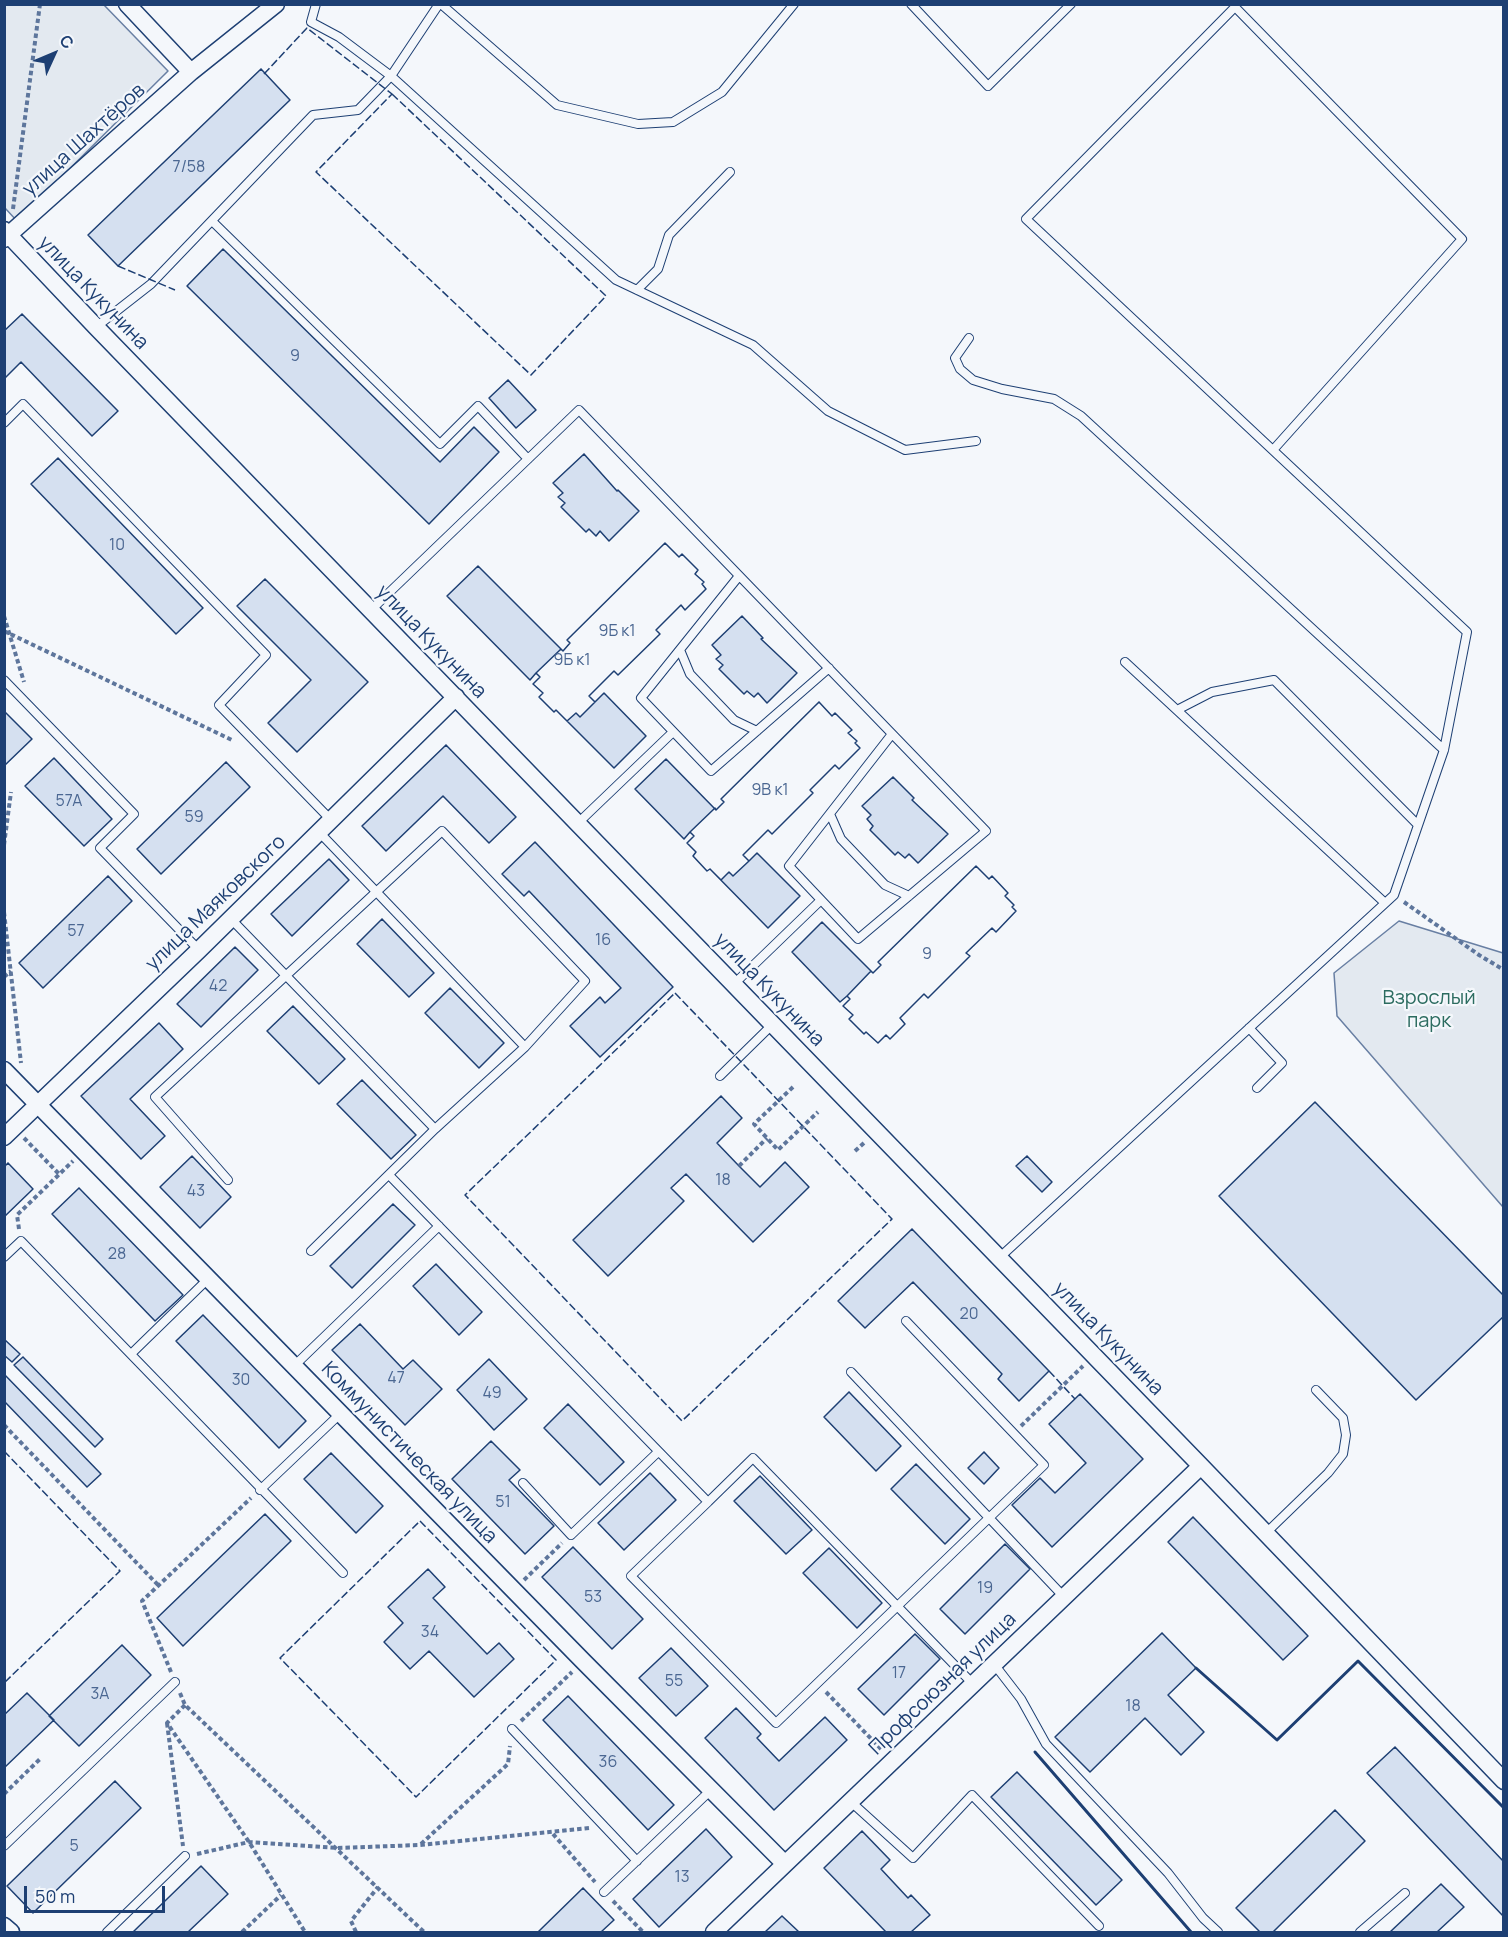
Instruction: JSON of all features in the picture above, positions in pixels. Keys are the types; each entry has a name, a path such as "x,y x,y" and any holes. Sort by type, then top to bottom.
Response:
{"street":[{"path":"127,4 191,72"},
{"name":"улица Шахтёров","path":"6,235 191,72 276,4"},
{"name":"улица Кукунина","path":"6,235 1094,1355 1503,1780"},
{"name":"улица Маяковского","path":"9,1132 231,919 456,697"},
{"name":"Коммунистическая улица","path":"4,1070 785,1864"},
{"name":"Профсоюзная улица","path":"714,1932 1201,1466"},
{"path":"4,1926 11,1932"}],"lane":[{"path":"315,4 310,22 339,37 391,76 616,280 753,345 828,411 904,450 976,441"},
{"path":"96,327 151,284 314,115 358,110 391,76 440,4 557,105 638,124 673,122 722,92 794,4"},
{"path":"911,4 988,86 1071,4"},
{"path":"999,1258 1394,895 1444,750 1467,632 1026,219 1235,7 1462,239 1273,450"},
{"path":"637,290 658,269 669,235 730,172"},
{"path":"212,221 440,444 478,406 528,459"},
{"path":"969,338 955,358 960,369 973,380 1002,389 1054,399 1081,416 1444,750"},
{"path":"4,423 23,404 266,655 219,705 332,820"},
{"path":"371,610 579,410 986,831 858,939 789,866 892,734"},
{"path":"740,576 641,698 673,732 711,771 829,668"},
{"path":"680,650 690,674 734,720 757,731"},
{"path":"1125,662 1385,903"},
{"path":"4,680 134,814 100,848 199,950"},
{"path":"1177,710 1212,692 1274,680 1418,825"},
{"path":"578,823 673,732"},
{"path":"830,814 841,839 885,885 909,896"},
{"path":"228,1180 155,1097 442,831 585,981 525,1047 435,1129 311,1251"},
{"path":"319,832 525,1047"},
{"path":"734,984 821,900"},
{"path":"231,919 435,1129"},
{"path":"720,1076 773,1024"},
{"path":"1249,1028 1282,1063 1257,1088"},
{"path":"389,1174 708,1502"},
{"path":"294,1366 439,1226"},
{"path":"4,1257 21,1241 343,1573"},
{"path":"131,1354 209,1278"},
{"path":"906,1321 1044,1465 898,1606 776,1722 631,1576 753,1458 898,1606 973,1684"},
{"path":"851,1372 1064,1597"},
{"path":"1266,1533 1328,1473 1343,1454 1346,1435 1343,1418 1316,1390"},
{"path":"260,1490 341,1413"},
{"path":"523,1484 571,1535 658,1452"},
{"path":"994,1664 1021,1699 1046,1744 1168,1873 1203,1918 1218,1932"},
{"path":"4,1846 176,1682"},
{"path":"513,1730 637,1861"},
{"path":"604,1893 711,1790"},
{"path":"850,1801 913,1858 972,1795 1099,1926"},
{"path":"107,1932 185,1857"},
{"path":"1360,1932 1405,1893"}],"path":[{"path":"6,235 40,4"},
{"path":"4,616 32,709"},
{"path":"7,632 239,743"},
{"path":"4,845 11,792"},
{"path":"1394,895 1503,970"},
{"path":"4,912 17,1033 26,1091"},
{"path":"4,977 12,970"},
{"path":"793,1087 754,1124 778,1150 818,1112"},
{"path":"9,1132 59,1174"},
{"path":"739,1166 767,1138"},
{"path":"21,1241 17,1215 84,1151"},
{"path":"1014,1433 1094,1355"},
{"path":"4,1425 158,1586"},
{"path":"260,1490 142,1600 185,1705 424,1932"},
{"path":"514,1590 571,1535"},
{"path":"420,1845 508,1764 513,1730 583,1661"},
{"path":"817,1683 893,1761"},
{"path":"166,1723 185,1705"},
{"path":"166,1723 249,1842 305,1932"},
{"path":"166,1723 185,1857 249,1842 337,1848 420,1845 604,1826"},
{"path":"4,1794 41,1758"},
{"path":"356,1932 351,1921 378,1887"},
{"path":"242,1932 281,1895"}],"green space":[{"path":"5,5 104,5 168,71 17,221 5,208"},
{"name":"Взрослый парк","path":"1399,921 1503,953 1503,1207 1337,1016 1334,973"}],"building":[{"path":"261,69 290,100 118,266 88,235"},
{"path":"223,249 440,462 474,427 499,452 429,524 187,286"},
{"path":"22,314 118,411 92,436 21,362 4,379 4,331"},
{"path":"508,380 536,410 516,428 489,398"},
{"path":"584,454 617,491 639,511 609,541 600,531 596,536 589,529 586,532 561,507 565,503 558,497 563,493 553,483"},
{"path":"58,458 203,608 176,634 31,484"},
{"path":"665,543 679,557 682,554 698,570 695,574 704,582 702,584 706,589 685,610 681,605 656,630 660,634 618,675 614,671 589,696 595,702 604,693 646,736 614,768 556,710 554,712 539,697 543,693 533,684 540,677 536,673 530,680 447,596 478,566 563,651 570,643 567,640"},
{"path":"665,543 679,557 682,554 698,570 695,574 704,582 702,584 706,589 685,610 681,605 656,630 660,634 618,675 614,671 589,696 595,702 580,717 576,713 567,721 539,697 543,693 533,684 540,677 536,673 561,649 563,651 570,643 567,640"},
{"path":"265,579 368,682 297,752 268,723 311,680 237,606"},
{"path":"742,616 763,638 761,639 797,673 767,703 758,693 754,697 747,691 744,694 719,669 723,665 716,659 721,655 712,645"},
{"path":"819,702 832,716 835,713 852,730 848,733 857,741 855,743 860,748 839,769 835,765 810,790 813,793 772,834 768,830 743,855 749,861 757,853 800,896 768,928 710,869 707,871 693,856 696,852 687,843 694,836 690,832 684,839 635,789 666,759 716,810 724,802 721,799"},
{"path":"819,702 832,716 835,713 852,730 848,733 857,741 855,743 860,748 839,769 835,765 810,790 813,793 772,834 768,830 743,855 749,861 733,876 729,872 721,880 710,869 707,871 693,856 696,852 687,843 694,836 690,832 724,802 721,799"},
{"path":"4,711 32,739 4,766"},
{"path":"446,745 516,817 489,843 443,796 386,851 362,826"},
{"path":"54,758 112,819 84,846 25,786"},
{"path":"226,762 250,787 161,874 137,849"},
{"path":"893,777 914,798 912,800 948,834 918,863 909,854 905,858 898,852 895,855 870,830 873,826 867,819 871,815 862,806"},
{"path":"535,842 673,987 600,1057 570,1026 600,997 605,1003 621,988 529,891 524,896 502,874"},
{"path":"329,859 349,880 292,936 271,914"},
{"path":"976,866 989,879 992,876 1008,893 1005,896 1014,905 1012,907 1016,911 996,932 992,928 966,953 970,956 928,998 924,994 900,1018 905,1024 890,1039 886,1035 878,1043 866,1032 864,1034 849,1019 853,1015 843,1006 850,999 847,996 840,1002 792,952 822,922 873,973 881,965 878,962"},
{"path":"976,866 989,879 992,876 1008,893 1005,896 1014,905 1012,907 1016,911 996,932 992,928 966,953 970,956 928,998 924,994 900,1018 905,1024 890,1039 886,1035 878,1043 866,1032 864,1034 849,1019 853,1015 843,1006 850,999 847,996 871,971 873,973 881,965 878,962"},
{"path":"108,876 132,901 43,988 19,963"},
{"path":"382,919 434,973 409,997 357,944"},
{"path":"235,947 258,970 201,1027 177,1004"},
{"path":"450,988 504,1043 479,1068 425,1013"},
{"path":"293,1006 345,1059 319,1084 267,1031"},
{"path":"159,1023 183,1049 130,1099 165,1136 141,1159 81,1096"},
{"path":"362,1080 416,1135 391,1159 337,1104"},
{"path":"721,1096 742,1118 717,1143 739,1166 760,1187 785,1162 809,1187 753,1242 686,1174 671,1188 684,1201 608,1276 573,1240"},
{"path":"1315,1102 1504,1296 1504,1316 1416,1400 1219,1196"},
{"path":"192,1156 231,1197 200,1228 160,1187"},
{"path":"1027,1156 1052,1182 1042,1192 1016,1166"},
{"path":"8,1163 33,1189 4,1217 4,1167"},
{"path":"79,1188 183,1295 155,1321 52,1214"},
{"path":"393,1204 415,1225 352,1288 330,1266"},
{"path":"912,1229 1049,1371 1019,1401 998,1379 1002,1374 913,1282 865,1328 838,1301"},
{"path":"436,1264 482,1312 459,1335 413,1286"},
{"path":"203,1315 306,1421 279,1448 176,1341"},
{"path":"360,1324 403,1369 413,1360 442,1389 405,1425 332,1350"},
{"path":"4,1339 20,1354 12,1362 4,1355"},
{"path":"23,1357 103,1439 95,1447 14,1365"},
{"path":"489,1359 527,1399 494,1430 457,1390"},
{"path":"4,1374 101,1474 87,1487 4,1401"},
{"path":"849,1392 901,1446 876,1471 824,1417"},
{"path":"1080,1394 1143,1459 1052,1547 1012,1505 1040,1478 1055,1493 1086,1463 1049,1424"},
{"path":"568,1404 624,1462 600,1485 544,1428"},
{"path":"491,1441 520,1470 509,1480 554,1526 525,1554 452,1479"},
{"path":"984,1452 999,1468 984,1484 968,1468"},
{"path":"331,1453 383,1506 356,1533 304,1479"},
{"path":"916,1464 970,1519 945,1544 891,1489"},
{"path":"650,1473 676,1500 624,1550 598,1523"},
{"path":"760,1476 812,1530 786,1554 734,1501"},
{"path":"265,1514 291,1541 183,1646 157,1618"},
{"path":"1193,1517 1308,1636 1283,1660 1168,1542"},
{"path":"1005,1544 1030,1569 965,1634 940,1609"},
{"path":"573,1547 643,1619 612,1649 542,1577"},
{"path":"829,1548 882,1603 857,1628 803,1573"},
{"path":"428,1569 445,1587 433,1598 487,1654 499,1643 514,1659 474,1697 429,1651 410,1669 384,1642 403,1623 388,1607"},
{"path":"1162,1633 1196,1668 1168,1695 1204,1732 1181,1755 1145,1718 1090,1772 1055,1737"},
{"path":"915,1634 940,1659 884,1715 858,1689"},
{"path":"122,1645 151,1675 79,1746 49,1716"},
{"path":"671,1648 708,1686 676,1716 639,1678"},
{"path":"27,1693 54,1720 4,1768 4,1715"},
{"path":"568,1696 674,1805 648,1830 543,1720"},
{"path":"736,1708 761,1734 757,1738 779,1761 825,1717 847,1740 774,1810 705,1738"},
{"path":"1395,1747 1504,1862 1504,1917 1367,1773"},
{"path":"1017,1772 1122,1880 1096,1905 991,1797"},
{"path":"115,1781 141,1808 33,1913 7,1886"},
{"path":"1335,1810 1365,1841 1273,1932 1260,1932 1236,1908"},
{"path":"706,1829 732,1857 659,1927 633,1899"},
{"path":"862,1831 890,1860 881,1869 908,1898 911,1895 930,1915 911,1932 886,1932 824,1868"},
{"path":"201,1866 228,1894 188,1932 133,1932"},
{"path":"1441,1884 1464,1907 1437,1932 1390,1932"},
{"path":"583,1888 614,1920 601,1932 538,1932"},
{"path":"782,1916 799,1932 765,1932"}],"fence":[{"path":"264,74 307,28 392,94"},
{"path":"392,94 606,296 531,375 316,172 392,94"},
{"path":"118,266 175,290"},
{"path":"675,993 892,1219 682,1421 465,1195 675,993"},
{"path":"1049,1371 1075,1399"},
{"path":"4,1451 120,1571 4,1683"},
{"path":"420,1521 556,1660 416,1797 280,1658 420,1521"}],"wall":[{"path":"1196,1668 1277,1740 1358,1661 1504,1808"},
{"path":"1035,1752 1191,1932"}]}
